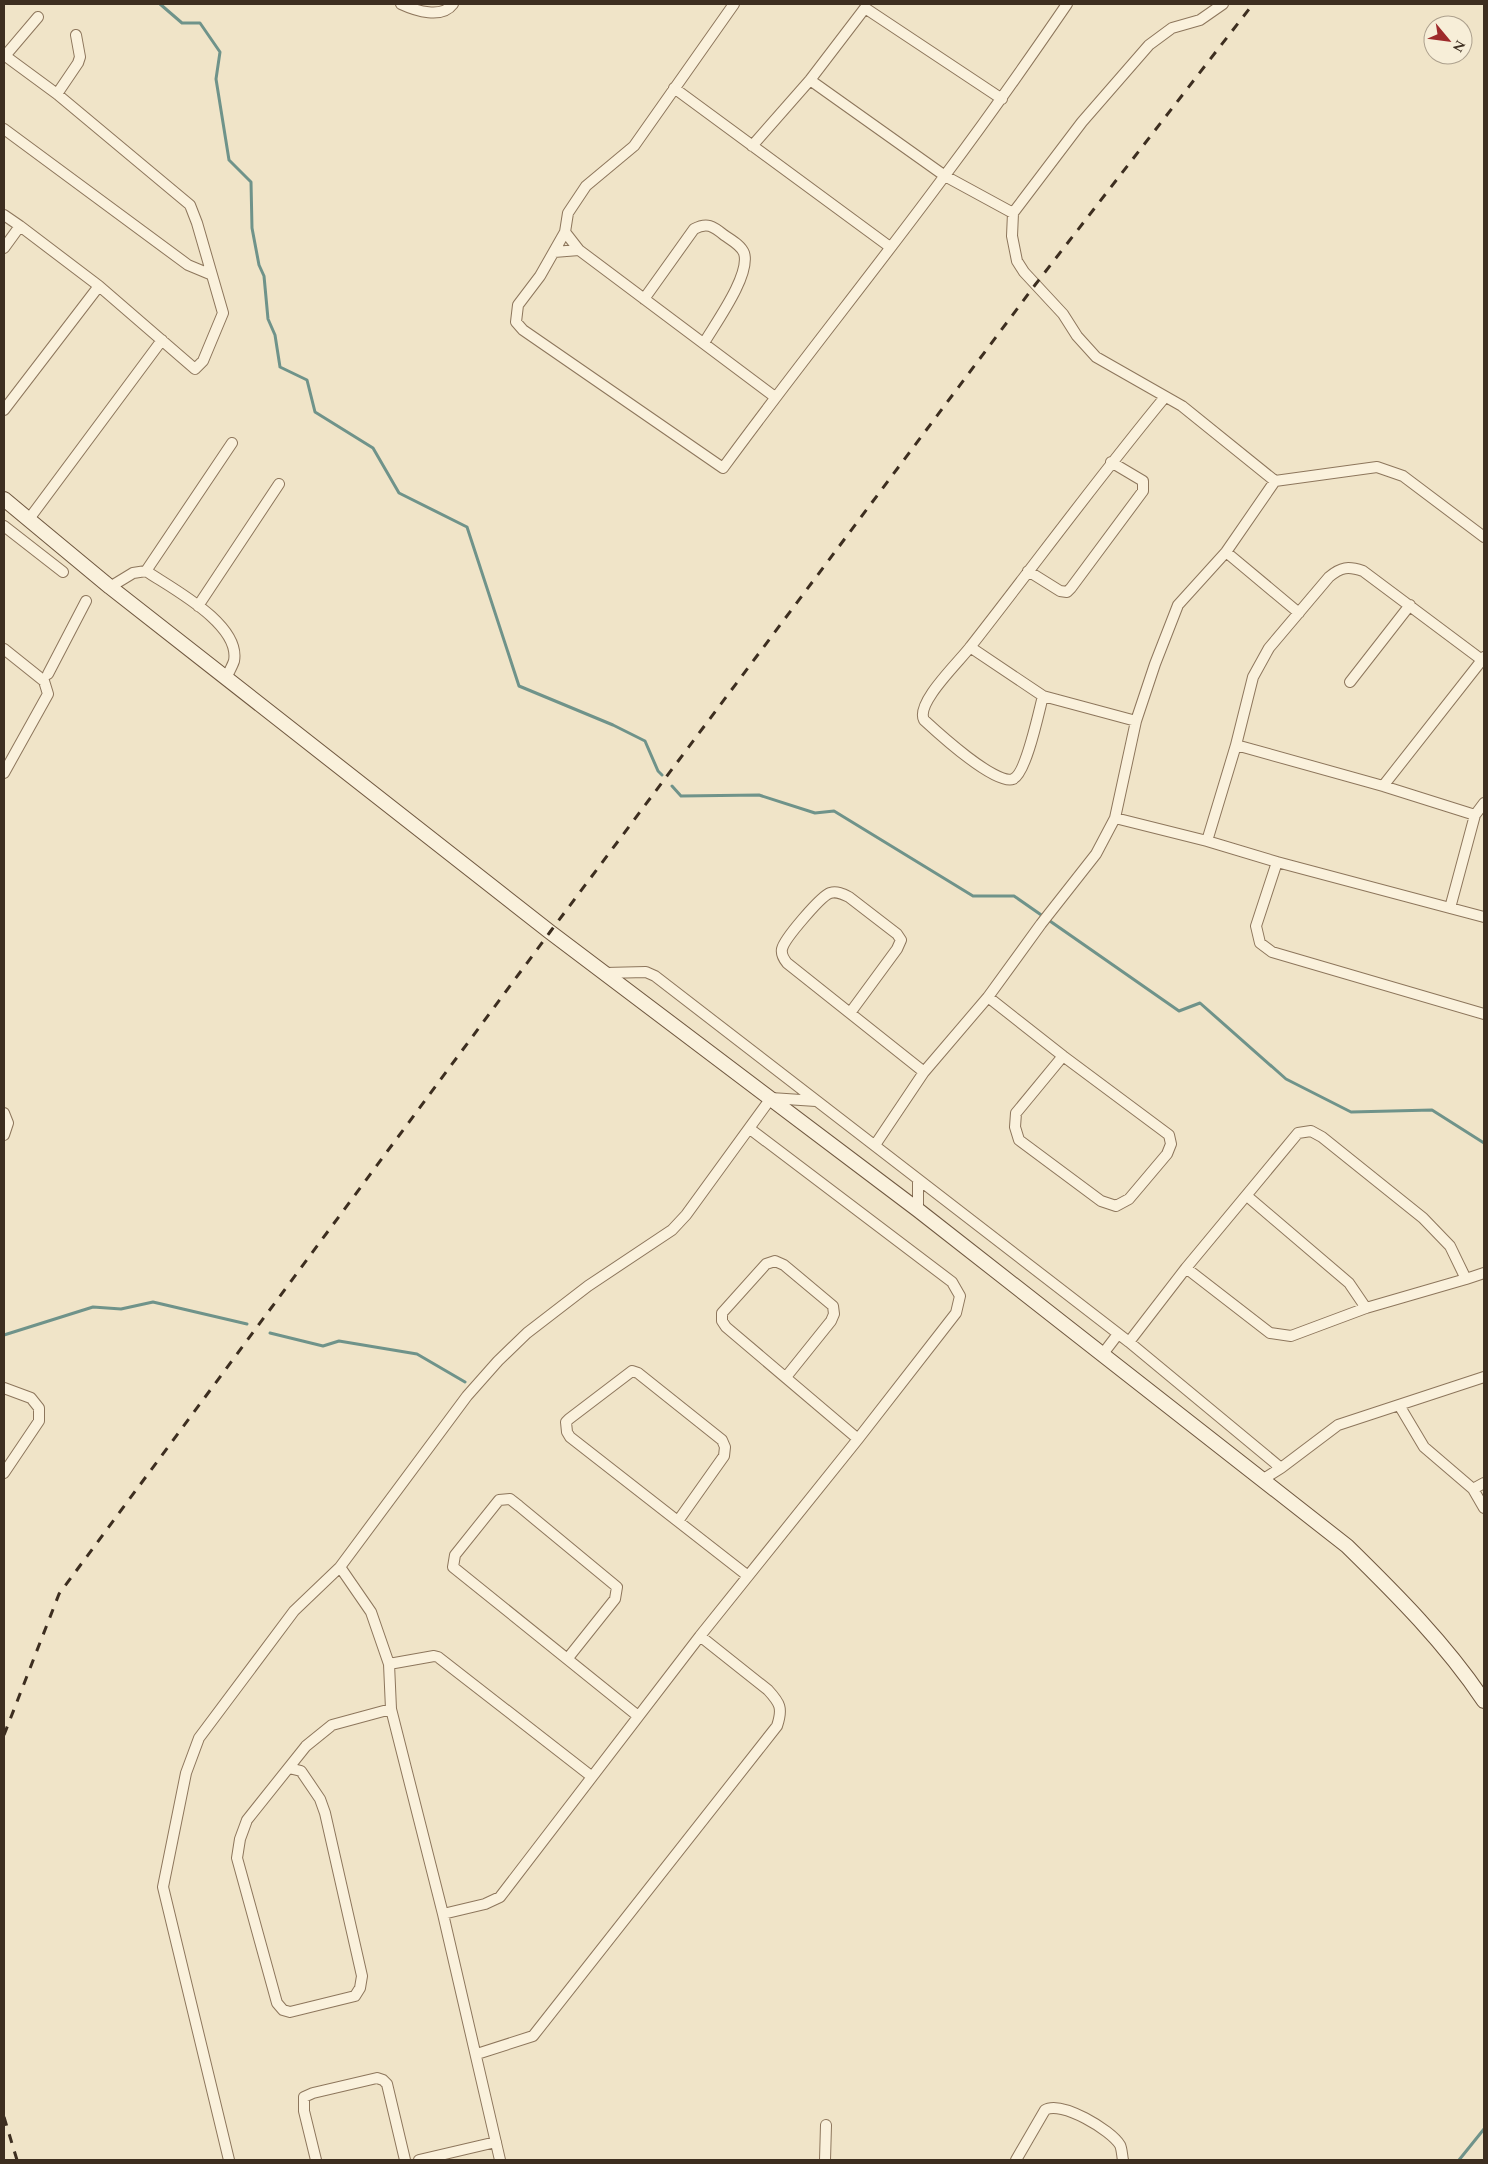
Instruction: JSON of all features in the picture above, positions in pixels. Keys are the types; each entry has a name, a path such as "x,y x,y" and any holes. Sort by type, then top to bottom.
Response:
{"street":[{"path":"401,4 423,12 437,12 449,9 453,4"},
{"path":"728,6 634,146 586,186 568,213 565,232 554,252 540,276 518,305 516,322 523,330 723,468 775,397 945,176 1002,99 1067,4"},
{"path":"1223,4 1200,20 1172,28 1149,45 1082,122 1013,213 1012,236 1017,261 1024,272 1063,314 1077,336 1096,357 1182,406 1275,481 1377,467 1403,476 1484,537"},
{"path":"752,146 810,80 867,6 1002,99"},
{"path":"4,215 99,286 195,369 203,361 224,313 190,205 57,94 4,56 38,17"},
{"path":"57,94 80,57 76,34"},
{"path":"810,80 945,176 1013,213"},
{"path":"674,88 890,247"},
{"path":"4,128 188,265 212,275"},
{"path":"644,299 694,229 704,225 714,227 740,247 744,256 744,265 739,282 704,343"},
{"path":"4,248 20,226"},
{"path":"565,232 579,250 775,397"},
{"path":"554,252 579,250"},
{"path":"4,410 99,286"},
{"path":"29,519 162,340"},
{"path":"1043,696 1024,763 1013,779 1007,779 988,772 958,750 924,720 922,714 926,701 970,648 1111,462 1165,397"},
{"path":"146,571 232,443"},
{"path":"1028,571 1060,592 1067,592 1071,588 1143,491 1142,481 1111,462"},
{"path":"875,1145 924,1072 988,997 1041,924 1096,854 1115,818 1136,722 1155,664 1178,605 1226,552 1275,481"},
{"path":"198,606 279,484"},
{"path":"4,499 110,587 226,679 605,973 918,1210 1347,1546 1406,1604 1464,1670 1484,1701"},
{"path":"4,526 63,572"},
{"path":"1226,552 1299,613"},
{"path":"1207,841 1236,745 1253,677 1269,648 1329,577 1340,568 1352,567 1363,571 1483,659 1383,786"},
{"path":"110,587 133,573 146,571 198,606 222,627 229,637 233,648 234,660 226,679"},
{"path":"48,674 86,601"},
{"path":"1350,682 1410,605"},
{"path":"970,648 1043,696 1136,722"},
{"path":"4,649 44,681 48,694 5,769"},
{"path":"1236,745 1383,786 1475,815"},
{"path":"1450,908 1475,815 1484,803"},
{"path":"1115,818 1207,841 1277,862 1484,917"},
{"path":"1277,862 1256,926 1260,943 1272,952 1484,1014"},
{"path":"850,1013 901,940 897,934 849,897 841,893 832,892 820,900 785,942 782,952 787,963 924,1072"},
{"path":"605,973 646,972 655,976 1129,1342 1281,1468"},
{"path":"988,997 1063,1056 1170,1134 1171,1144 1167,1154 1129,1199 1116,1206 1100,1201 1019,1140 1015,1127 1016,1113 1063,1056"},
{"path":"771,1098 816,1101"},
{"path":"228,2160 163,1887 186,1773 199,1738 294,1611 340,1567 467,1396 498,1361 527,1333 588,1286 672,1230 750,1129 771,1098"},
{"path":"4,1113 8,1123 4,1135"},
{"path":"443,1914 485,1904 500,1897 700,1636 858,1440 956,1313 960,1296 952,1282 750,1129"},
{"path":"1129,1342 1186,1268 1298,1133 1311,1131 1322,1137 1423,1218 1450,1246 1466,1279"},
{"path":"918,1180 918,1210"},
{"path":"1247,1196 1349,1282 1366,1308"},
{"path":"786,1377 831,1321 834,1314 833,1306 784,1265 775,1261 766,1264 728,1306 722,1313 722,1321 726,1327 858,1440"},
{"path":"1186,1268 1270,1333 1281,1336 1292,1336 1366,1308 1484,1273"},
{"path":"1102,1355 1118,1334"},
{"path":"678,1521 724,1456 725,1447 722,1440 638,1373 632,1371 566,1422 570,1438 748,1576"},
{"path":"1262,1480 1338,1425 1484,1377"},
{"path":"4,1388 31,1398 39,1408 38,1421 4,1473"},
{"path":"1399,1405 1424,1447 1474,1489 1484,1508"},
{"path":"1474,1489 1484,1483"},
{"path":"568,1658 615,1599 616,1587 510,1499 499,1500 455,1556 453,1567 638,1716"},
{"path":"340,1567 371,1612 388,1664 391,1709 477,2054 500,2160"},
{"path":"477,2054 533,2036 777,1726 781,1713 777,1700 768,1690 700,1636"},
{"path":"388,1664 434,1656 438,1658 591,1776"},
{"path":"289,1768 301,1771 320,1799 325,1813 362,1976 360,1988 355,1996 290,2012 283,2010 277,2003 237,1858 240,1839 248,1820 306,1746 332,1725 391,1709"},
{"path":"316,2160 304,2111 304,2097 313,2092 377,2078 387,2084 405,2160"},
{"path":"1016,2160 1045,2110 1053,2107 1067,2111 1108,2132 1120,2145 1123,2160"},
{"path":"825,2160 826,2125"},
{"path":"420,2160 496,2142"}],"waterway":[{"path":"160,4 182,23 200,23 220,52 216,79 229,160 251,182 252,228 259,265 264,276 268,319 275,335 280,367 307,380 315,412 373,448 399,493 467,527 519,686 613,725 645,741 658,771 662,775"},
{"path":"672,786 681,796 759,795 815,813 834,811 973,896 1014,896 1179,1011 1200,1003 1286,1079 1351,1112 1432,1110 1484,1143"},
{"path":"4,1335 93,1307 121,1309 153,1302 247,1324"},
{"path":"270,1333 323,1346 339,1341 417,1354 465,1382"},
{"path":"1459,2160 1484,2129"}],"railway":[{"path":"4,1735 59,1594 550,932 1035,285 1253,4"},
{"path":"4,2117 17,2160"}]}
